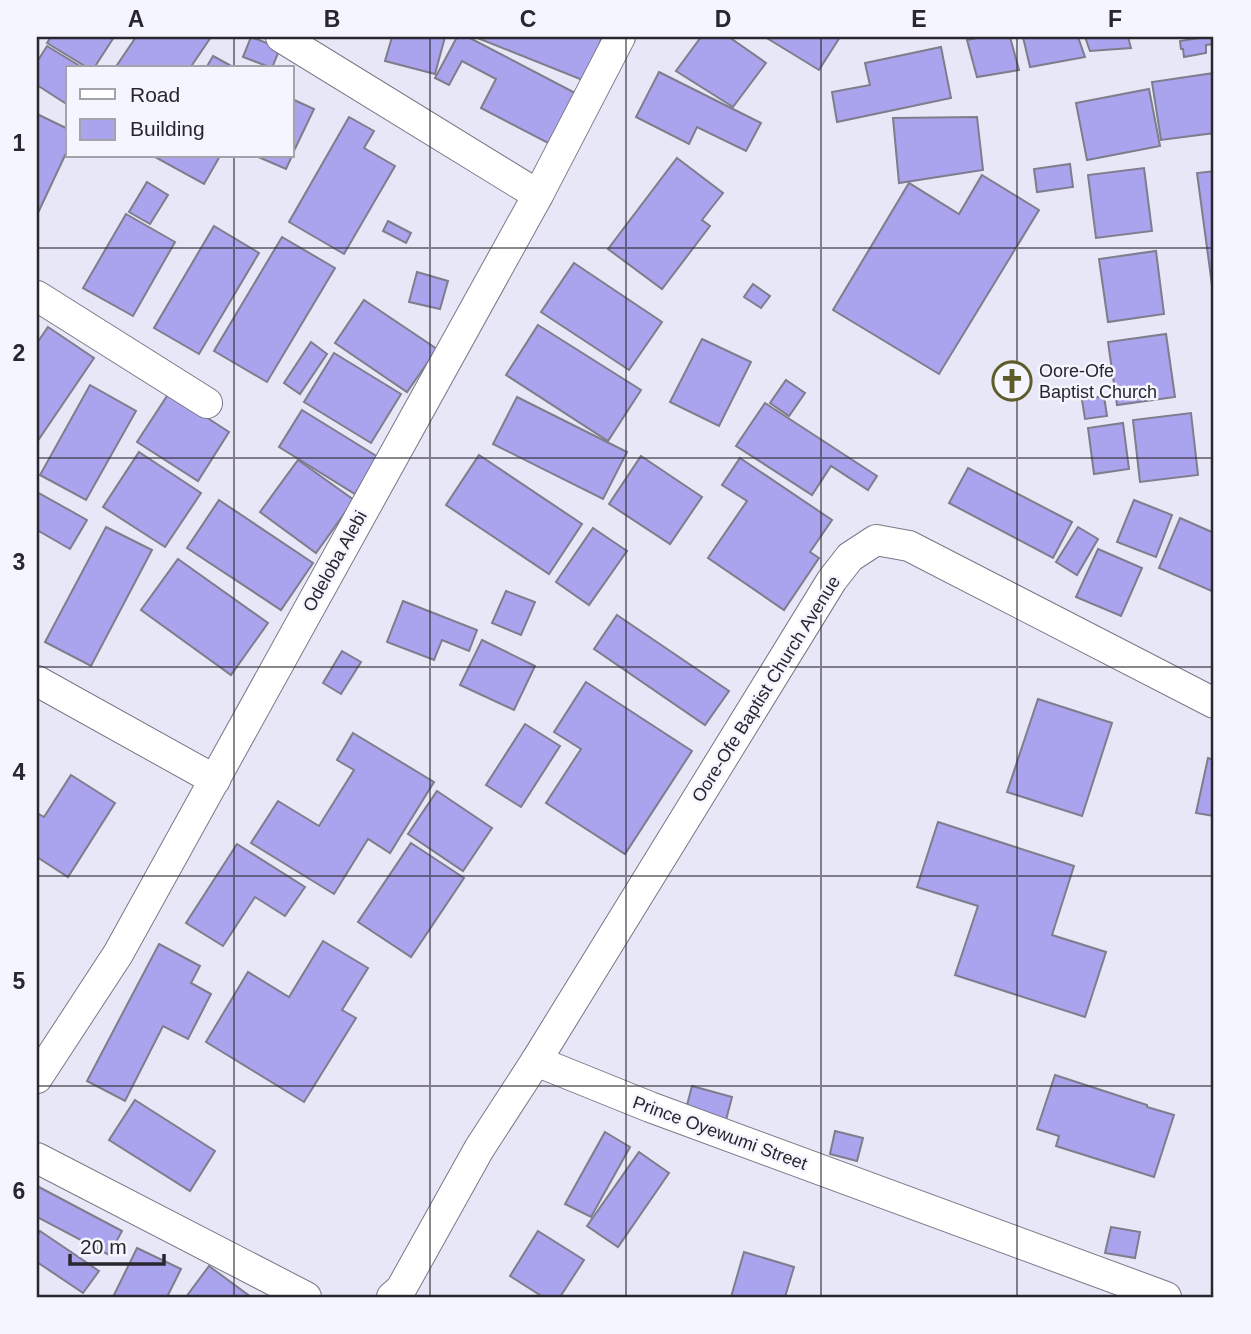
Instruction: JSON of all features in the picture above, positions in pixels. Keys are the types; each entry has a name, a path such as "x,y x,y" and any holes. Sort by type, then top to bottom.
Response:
{"street":[{"path":"281,37 538,195"},
{"name":"Odeloba Alebi","path":"37,1078 118,954 538,195 620,37"},
{"path":"37,296 207,403"},
{"name":"Oore-Ofe Baptist Church Avenue","path":"536,1061 832,580 850,557 876,540 909,546 1214,703"},
{"path":"37,681 215,780"},
{"path":"392,1297 401,1289 480,1149 536,1061"},
{"name":"Prince Oyewumi Street","path":"536,1061 650,1107 1166,1297"},
{"path":"37,1158 306,1297"}],"building":[{"path":"51,37 114,37 95,66 85,66 47,43"},
{"path":"136,37 211,37 191,66 116,66"},
{"path":"251,37 280,48 273,66 243,57"},
{"path":"392,37 445,37 435,74 385,61"},
{"path":"457,37 468,37 577,94 550,144 481,108 496,79 462,61 449,85 435,78"},
{"path":"475,37 602,37 585,81"},
{"path":"701,37 729,37 766,63 733,107 676,71"},
{"path":"765,37 840,37 819,70"},
{"path":"1010,37 1019,70 977,77 967,40"},
{"path":"1023,37 1078,37 1085,57 1030,67"},
{"path":"1085,37 1128,37 1131,48 1090,51"},
{"path":"1214,37 1214,44 1206,45 1206,53 1184,57 1180,41"},
{"path":"47,46 80,66 66,66 66,104 37,85 37,62"},
{"path":"941,47 951,98 837,122 832,92 870,85 865,63"},
{"path":"213,56 231,66 207,66"},
{"path":"659,72 761,123 746,151 697,127 689,144 636,117"},
{"path":"1214,73 1214,133 1161,140 1152,82"},
{"path":"1149,89 1160,146 1087,160 1076,103"},
{"path":"294,100 314,109 294,151"},
{"path":"37,114 66,128 66,153 37,215"},
{"path":"349,117 374,131 364,148 395,166 344,254 289,222"},
{"path":"977,117 983,170 899,183 893,118"},
{"path":"157,158 219,158 204,184"},
{"path":"261,158 291,158 286,169"},
{"path":"677,158 723,193 702,220 710,226 662,289 608,249"},
{"path":"1070,164 1073,187 1037,192 1034,169"},
{"path":"1144,168 1152,231 1096,238 1088,175"},
{"path":"1214,171 1214,300 1197,173"},
{"path":"982,175 1039,210 939,374 833,310 909,183 959,214"},
{"path":"147,182 168,195 150,224 129,212"},
{"path":"126,214 175,242 133,316 83,288"},
{"path":"388,221 411,233 406,243 383,231"},
{"path":"214,226 259,253 199,354 154,328"},
{"path":"282,237 335,268 267,382 214,351"},
{"path":"1156,251 1164,314 1108,322 1099,259"},
{"path":"574,263 662,322 629,370 541,312"},
{"path":"417,272 448,281 440,309 409,302"},
{"path":"753,284 770,296 761,308 744,297"},
{"path":"364,300 437,349 407,392 335,343"},
{"path":"538,325 641,390 608,441 506,375"},
{"path":"48,327 94,358 37,442 37,343"},
{"path":"1166,334 1175,397 1117,405 1108,342"},
{"path":"702,339 751,362 719,426 670,402"},
{"path":"311,342 327,354 300,394 284,383"},
{"path":"334,353 401,394 371,443 304,402"},
{"path":"786,380 805,393 789,416 770,403"},
{"path":"90,385 136,411 86,500 40,475"},
{"path":"169,393 229,432 198,481 137,442"},
{"path":"1104,396 1107,416 1085,419 1082,400"},
{"path":"517,397 627,452 603,499 493,444"},
{"path":"765,403 877,476 868,490 831,466 812,495 736,446"},
{"path":"302,410 378,457 355,494 279,447"},
{"path":"1191,413 1198,475 1140,482 1133,420"},
{"path":"1123,423 1129,469 1094,474 1088,428"},
{"path":"139,452 201,493 165,547 103,507"},
{"path":"479,455 582,524 549,574 446,505"},
{"path":"641,456 702,497 670,544 609,504"},
{"path":"740,458 832,520 810,552 819,558 784,610 708,558 747,501 722,485"},
{"path":"298,460 354,500 316,553 260,512"},
{"path":"968,468 1072,522 1053,558 949,503"},
{"path":"37,492 87,520 70,549 37,530"},
{"path":"219,500 313,563 281,610 187,548"},
{"path":"1134,500 1172,515 1156,557 1117,542"},
{"path":"1180,518 1214,533 1214,592 1159,568"},
{"path":"106,527 152,550 91,666 45,642"},
{"path":"1078,527 1098,539 1077,575 1056,562"},
{"path":"593,528 627,551 589,605 556,582"},
{"path":"1098,549 1142,568 1121,616 1076,597"},
{"path":"178,559 268,623 231,675 141,610"},
{"path":"506,591 535,602 521,635 492,623"},
{"path":"403,601 477,630 469,651 442,640 434,660 387,642"},
{"path":"617,615 729,691 705,725 594,649"},
{"path":"482,640 535,666 514,710 460,685"},
{"path":"342,651 361,662 341,694 323,683"},
{"path":"586,682 692,751 625,854 546,803 581,749 554,732"},
{"path":"1038,699 1112,723 1082,816 1007,792"},
{"path":"525,724 560,746 521,807 486,785"},
{"path":"353,733 434,782 390,853 368,839 334,894 251,843 278,801 319,826 354,770 337,760"},
{"path":"1208,758 1214,760 1214,816 1196,813"},
{"path":"71,775 115,803 68,877 37,857 37,813 44,817"},
{"path":"437,791 492,828 463,871 408,834"},
{"path":"938,822 1074,866 1052,935 1106,952 1085,1017 955,975 978,906 917,887"},
{"path":"411,843 464,878 411,957 358,922"},
{"path":"237,844 305,887 285,916 255,897 223,946 186,923"},
{"path":"323,941 368,968 342,1010 356,1018 304,1102 206,1042 248,972 289,997"},
{"path":"159,944 200,966 191,983 211,994 188,1039 163,1026 125,1101 87,1081"},
{"path":"1055,1075 1174,1115 1154,1177 1056,1146 1059,1136 1037,1129"},
{"path":"692,1086 732,1097 726,1120 686,1109"},
{"path":"135,1100 215,1151 190,1191 109,1140"},
{"path":"835,1131 863,1138 857,1161 830,1154"},
{"path":"605,1132 630,1147 591,1217 565,1204"},
{"path":"639,1152 669,1173 618,1247 587,1226"},
{"path":"37,1186 122,1231 109,1255 37,1217"},
{"path":"1111,1227 1140,1232 1135,1258 1105,1253"},
{"path":"40,1231 99,1271 83,1293 37,1262 37,1236"},
{"path":"538,1231 584,1260 560,1297 543,1297 510,1276"},
{"path":"137,1248 181,1269 167,1297 113,1297"},
{"path":"744,1252 794,1267 785,1297 731,1297"},
{"path":"209,1266 251,1297 186,1297"}],"place":[{"name":"Oore-Ofe Baptist Church","path":"1012,381"}]}
